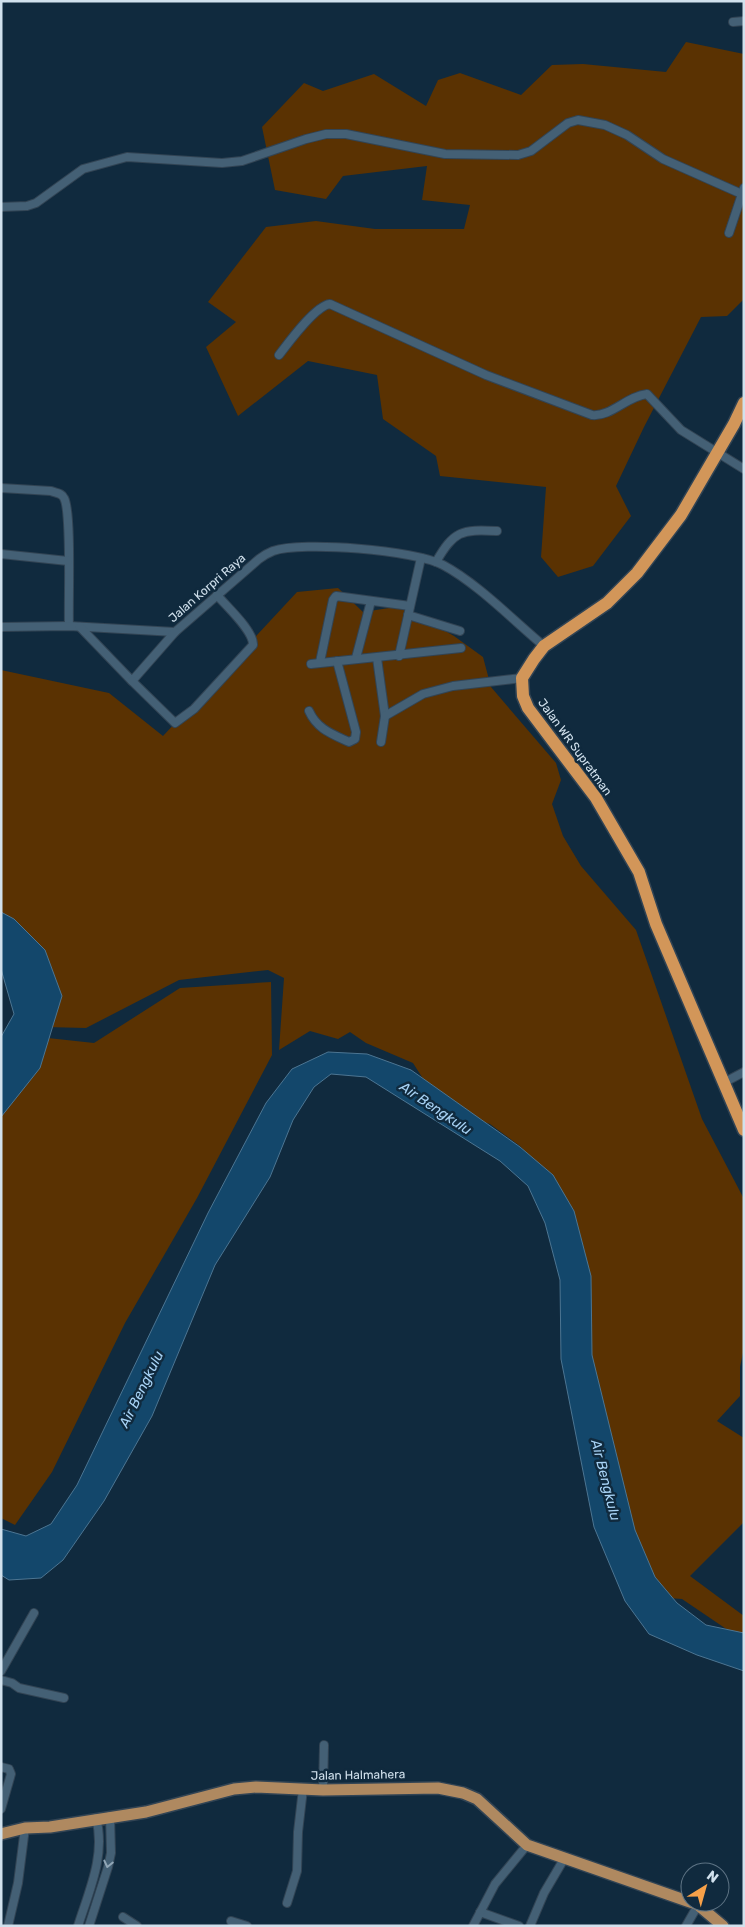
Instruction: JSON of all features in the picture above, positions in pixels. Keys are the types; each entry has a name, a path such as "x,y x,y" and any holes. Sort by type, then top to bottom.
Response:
{"highway":[{"path":"522,678 544,646 606,603 637,573 681,515 744,403"},
{"name":"Jalan WR Supratman","path":"522,678 523,696 528,708 596,798 639,872 656,924 744,1130"}],"main road":[{"name":"Jalan Halmahera","path":"1,1834 25,1828 50,1827 96,1818 146,1812 234,1789 256,1787 323,1790 438,1788 463,1793 477,1799 527,1845 680,1898"},
{"name":"Jalan Halmahera","path":"705,1912 723,1926"}],"street":[{"path":"733,22 744,21"},
{"path":"1,207 27,206 36,202 83,169 127,157 222,163 242,161 326,134 346,134 445,154 518,155 532,151 568,123 578,120 605,125 627,135 663,159 743,192 729,233"},
{"path":"279,355 308,321 322,307 330,304 478,371 592,415 598,416 621,403 646,394 681,430 744,469"},
{"path":"1,488 51,492 63,496 68,518 69,626"},
{"path":"436,562 455,536 476,530 498,532"},
{"name":"Jalan Korpri Raya","path":"1,627 69,626 175,632 246,569 273,551 303,547 326,547 421,558 436,562 457,573 544,646"},
{"path":"1,554 68,561"},
{"path":"399,656 421,558"},
{"path":"80,628 174,722 194,709 253,645 249,632 217,595"},
{"path":"320,662 335,597 410,606"},
{"path":"356,658 371,601"},
{"path":"408,615 460,630"},
{"path":"132,681 175,632"},
{"path":"311,664 461,648"},
{"path":"377,658 385,716 380,742"},
{"path":"309,711 313,720 322,729 349,742 355,739 356,732 337,661"},
{"path":"385,716 423,694 453,686 522,678"},
{"path":"723,1083 744,1072"},
{"path":"1,1672 34,1613"},
{"path":"1,1680 12,1683 20,1688 64,1698"},
{"path":"323,1790 324,1744"},
{"path":"1,1767 9,1769 12,1774 1,1809"},
{"path":"287,1903 297,1872 302,1789"},
{"path":"89,1926 111,1853 110,1816"},
{"path":"78,1926 97,1865 100,1833 96,1818"},
{"path":"8,1926 18,1883 25,1828"},
{"path":"472,1926 505,1870 527,1845"},
{"path":"530,1926 544,1893 564,1859"},
{"path":"480,1912 519,1926"},
{"path":"686,1926 690,1912"},
{"path":"123,1918 137,1926"},
{"path":"231,1920 248,1926"}],"shaded area":[{"path":"686,42 744,54 744,299 727,316 701,317 616,486 631,516 593,566 558,577 541,557 546,487 440,476 436,456 383,419 377,375 308,361 238,416 206,347 236,322 208,302 266,227 316,221 375,229 464,229 470,205 422,200 427,166 343,176 326,199 275,190 262,127 304,83 323,91 374,74 426,106 438,80 460,73 521,95 552,65 583,64 666,72"},
{"path":"338,588 363,612 402,606 454,636 483,657 491,687 556,763 561,780 552,804 563,836 581,866 636,930 702,1119 744,1199 744,1348 740,1367 740,1396 717,1421 744,1438 744,1522 690,1576 744,1616 744,1641 682,1599 655,1597 638,1562 538,1167 520,1146 490,1124 441,1107 413,1063 366,1043 350,1032 338,1039 310,1031 279,1050 284,978 268,970 179,980 86,1028 45,1027 1,921 1,670 109,693 163,736 297,592"},
{"path":"271,982 272,1055 197,1198 125,1323 52,1472 15,1525 1,1518 1,1108 48,1038 94,1043 180,988"}],"water":[{"path":"1,912 14,919 45,950 62,996 40,1068 1,1117 1,1037 14,1014 1,969"},
{"name":"Air Bengkulu","path":"328,1052 367,1054 411,1070 520,1147 553,1175 574,1211 591,1276 592,1355 635,1530 655,1577 677,1603 706,1625 744,1633 744,1671 697,1655 649,1634 625,1601 594,1527 561,1359 560,1280 545,1223 528,1186 500,1161 366,1077 331,1074 314,1087 293,1120 270,1177 215,1265 152,1416 104,1501 63,1560 41,1578 9,1580 1,1575 1,1529 26,1536 51,1524 77,1485 208,1213 266,1103 292,1069"}]}
